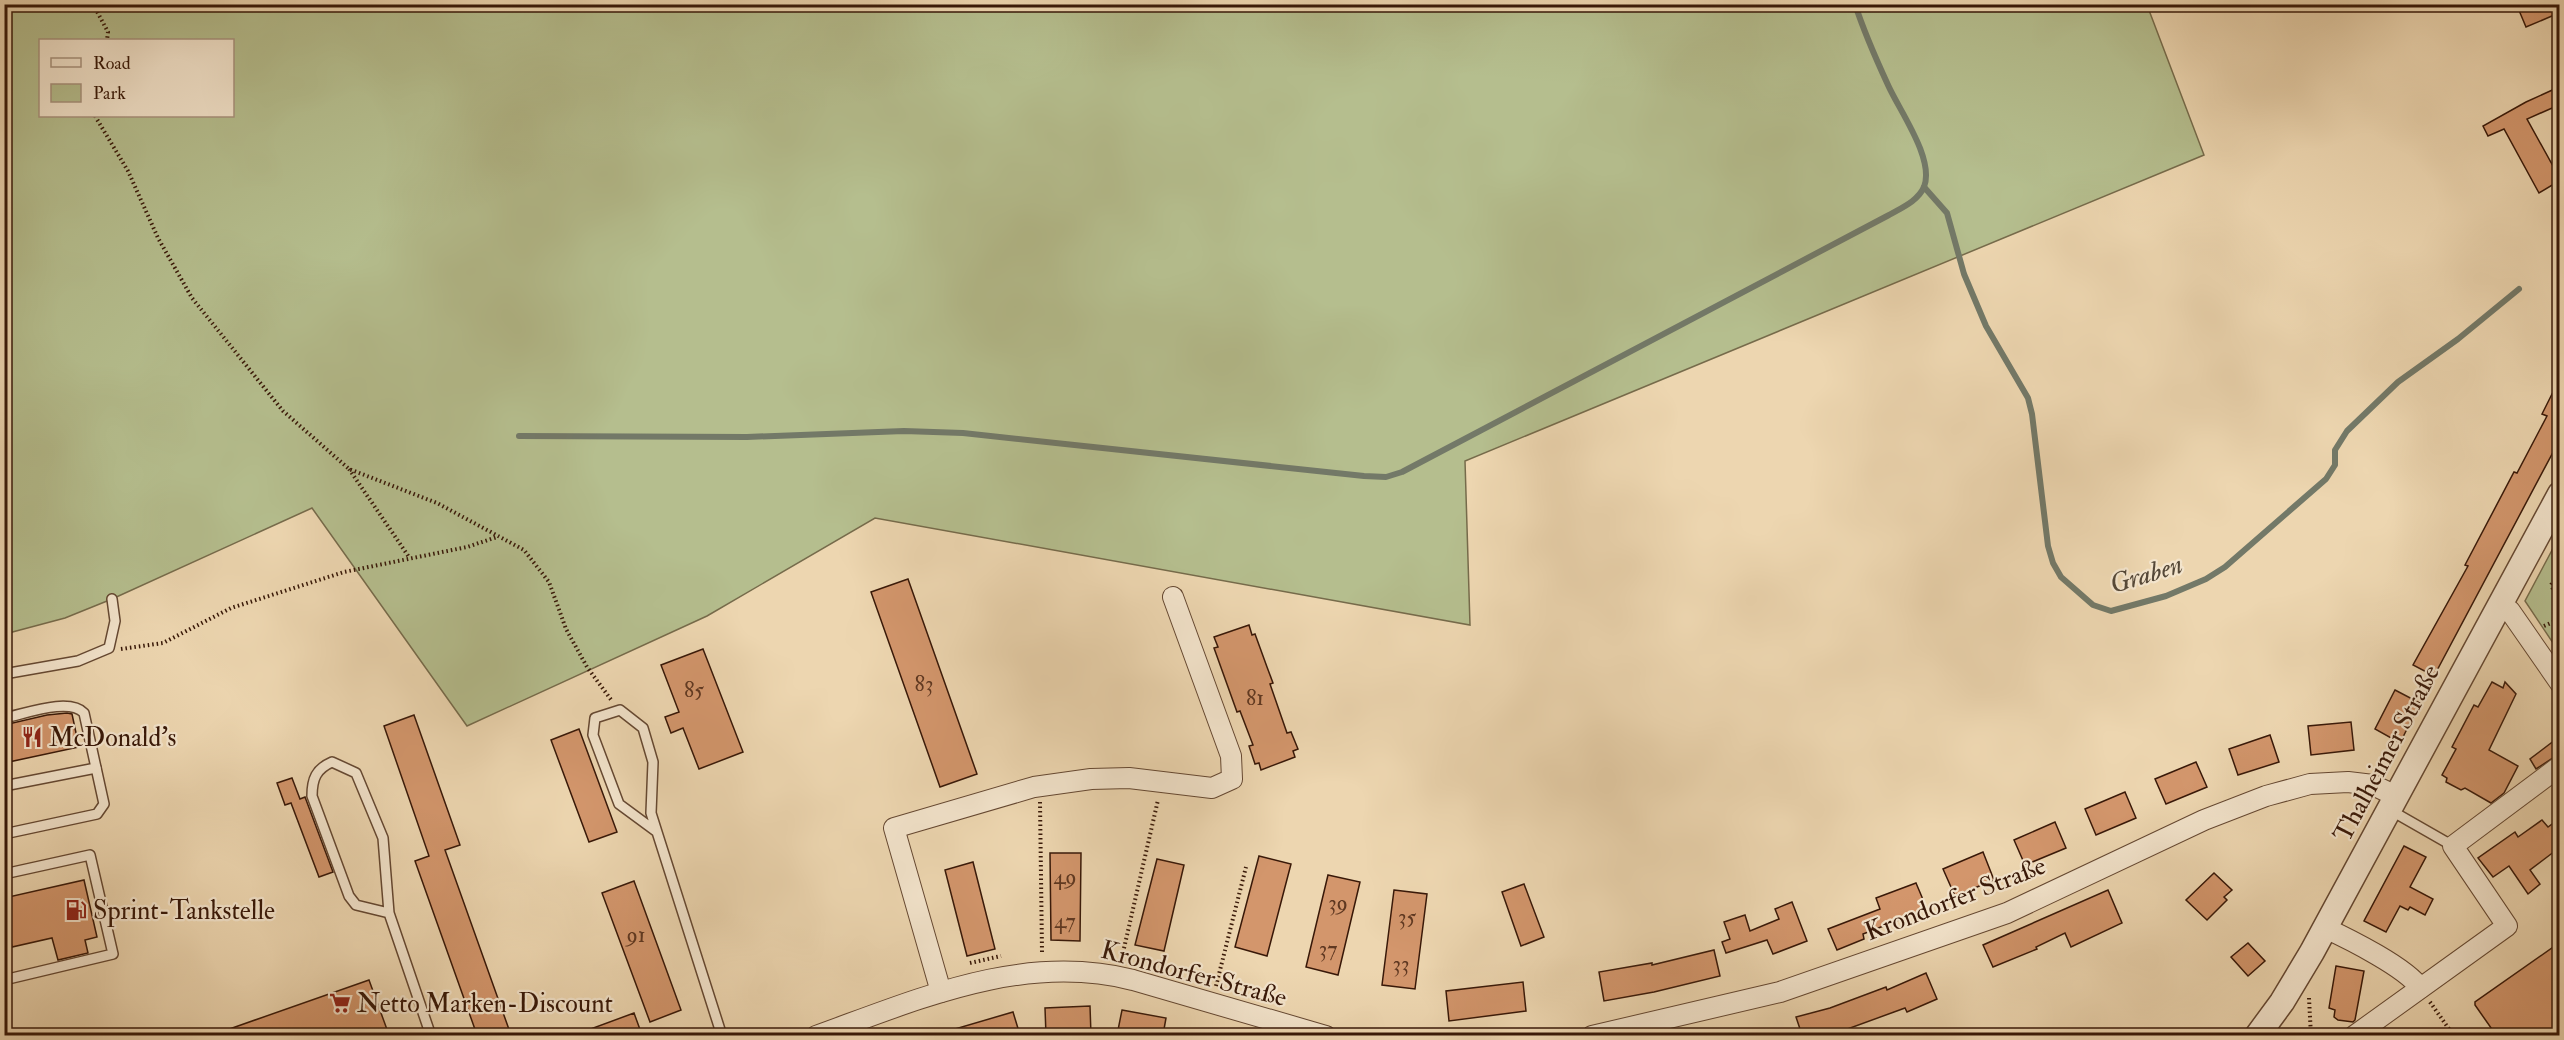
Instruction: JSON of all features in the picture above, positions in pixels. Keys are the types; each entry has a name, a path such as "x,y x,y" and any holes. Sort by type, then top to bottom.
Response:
{"street":[{"name":"Thalheimer Straße","path":"2267,1032 2559,494"},
{"path":"941,992 894,828 1040,787 1091,779 1129,778 1212,788 1232,779 1231,756 1173,597"},
{"path":"2499,604 2510,611 2559,683"},
{"path":"2355,1035 2507,926 2453,846 2559,766"},
{"name":"Krondorfer Straße","path":"1592,1035 1780,992 2007,913 2204,820 2266,796 2310,784 2348,782 2373,785 2392,802"},
{"path":"2325,928 2397,968 2415,981 2420,988"},
{"name":"Krondorfer Straße","path":"816,1035 941,992 993,977 1071,970 1118,976 1326,1035"}],"lane":[{"path":"4,674 78,661 109,648 115,621 112,600"},
{"path":"4,718 66,705 78,707 84,713 104,804 97,814 4,834"},
{"path":"657,832 618,804 593,735 595,718 620,710 643,728 653,762 651,813 722,1035"},
{"path":"389,912 356,905 350,896 312,796 312,781 320,768 332,762 356,773 383,838 389,912 431,1035"},
{"path":"4,786 96,768"},
{"path":"2392,802 2453,846"},
{"path":"4,874 90,855 113,954 4,980"}],"path":[{"path":"93,4 108,32 107,39"},
{"path":"95,117 128,171 158,238 192,298 283,411 349,469 409,557"},
{"path":"349,469 437,504 524,550 549,582 566,629 587,668 620,710"},
{"path":"109,648 123,649 163,643 231,608 344,572 467,547 498,536"},
{"path":"2559,572 2551,585 2559,603"},
{"name":"Krondorfer Straße","path":"1122,957 1163,782"},
{"path":"1040,787 1042,952"},
{"path":"1211,1003 1246,867"},
{"path":"2298,978 2310,994 2308,1009 2311,1035"},
{"path":"2420,988 2454,1035"}],"green space":[{"path":"5,5 2147,5 2204,155 1465,461 1470,625 875,518 707,616 467,726 312,508 65,618 5,634"},
{"path":"2559,537 2559,652 2525,601"}],"building":[{"path":"2527,4 2559,4 2559,13 2526,27 2518,8"},
{"path":"2559,87 2559,105 2527,119 2559,177 2559,181 2539,193 2504,129 2488,136 2483,126"},
{"path":"2559,380 2559,441 2434,676 2413,665 2468,566 2465,565 2514,472 2517,473 2547,416 2542,414"},
{"path":"908,579 977,774 940,787 871,592"},
{"path":"1249,625 1252,635 1255,634 1273,683 1270,684 1287,733 1291,732 1298,749 1293,751 1295,757 1261,770 1259,763 1255,764 1249,746 1253,745 1240,711 1237,712 1214,648 1218,647 1214,637"},
{"path":"703,649 743,752 699,769 683,728 671,733 665,717 679,712 661,665"},
{"path":"2492,682 2503,688 2505,682 2516,694 2489,750 2518,766 2504,793 2491,803 2465,788 2461,790 2446,782 2447,778 2442,775 2456,749 2452,747 2474,705 2478,707"},
{"path":"2395,690 2420,703 2400,743 2375,729"},
{"name":"McDonald's","path":"72,714 79,747 4,763 4,725"},
{"path":"414,715 460,845 445,850 511,1035 477,1035 415,861 429,856 384,726"},
{"path":"2351,722 2354,750 2311,755 2308,726"},
{"path":"579,729 617,832 589,842 551,740"},
{"path":"2270,735 2279,762 2238,775 2229,749"},
{"path":"2559,737 2559,754 2536,769 2530,759"},
{"path":"2196,762 2207,787 2166,804 2155,779"},
{"path":"292,778 300,799 305,797 333,872 319,877 291,803 285,805 277,783"},
{"path":"2125,792 2136,818 2096,835 2085,809"},
{"path":"2559,819 2559,848 2530,870 2540,884 2528,894 2509,866 2493,877 2478,858 2515,832 2518,837 2542,820 2548,827"},
{"path":"2055,822 2066,848 2025,865 2014,840"},
{"path":"2404,846 2426,857 2410,887 2433,899 2425,915 2410,907 2408,910 2400,906 2386,932 2364,921"},
{"path":"1983,852 1994,880 1955,896 1943,869"},
{"path":"1050,853 1081,853 1080,941 1051,940"},
{"path":"1259,856 1291,864 1267,956 1235,947"},
{"path":"1157,859 1184,865 1164,951 1135,945"},
{"path":"973,862 995,949 967,956 945,870"},
{"path":"2214,873 2232,890 2224,897 2227,900 2207,920 2186,900"},
{"path":"1328,875 1360,882 1338,975 1306,967"},
{"path":"84,880 97,937 85,940 88,953 58,960 52,938 12,947 4,912 4,898"},
{"path":"634,881 681,1010 650,1022 602,893"},
{"path":"1916,883 1927,909 1863,934 1864,939 1837,950 1828,929 1880,909 1876,898"},
{"path":"1524,884 1544,937 1521,946 1502,892"},
{"path":"1394,890 1427,894 1415,989 1382,985"},
{"path":"2108,890 2122,923 2071,947 2065,933 2036,947 2037,949 1993,967 1983,945"},
{"path":"1792,902 1807,941 1773,954 1767,940 1726,953 1722,942 1730,939 1724,922 1745,915 1750,931 1779,919 1775,909"},
{"path":"2248,943 2265,961 2248,976 2231,957"},
{"path":"2559,943 2559,1026 2547,1035 2496,1035 2475,1002"},
{"path":"1714,950 1720,976 1604,1001 1599,972 1652,963 1652,965"},
{"path":"2336,966 2364,971 2353,1022 2338,1020 2334,1017 2335,1010 2329,1008"},
{"path":"1926,973 1937,999 1907,1012 1905,1008 1831,1035 1802,1035 1796,1017 1830,1008 1886,987 1887,990"},
{"name":"Netto Marken-Discount","path":"369,980 389,1035 218,1035 218,1033"},
{"path":"1523,982 1526,1011 1449,1021 1446,991"},
{"path":"1090,1006 1091,1035 1046,1035 1045,1008"},
{"path":"1122,1010 1166,1018 1163,1035 1117,1035"},
{"path":"1013,1012 1020,1035 948,1035 948,1031"},
{"path":"634,1013 642,1035 577,1035 577,1034"}],"waterway":[{"path":"519,436 747,437 904,431 963,433 1364,476 1386,477 1402,472 1889,215 1918,196 1924,187 1925,163 1914,135 1879,65 1855,4"},
{"name":"Graben","path":"1924,187 1947,213 1964,274 1986,326 2028,398 2032,414 2048,546 2053,563 2061,577 2093,605 2111,611 2166,596 2206,579 2225,567 2326,479 2335,465 2335,450 2347,431 2398,382 2458,339 2519,289"}],"place":[{"name":"McDonald's","path":"32,737"},
{"name":"Sprint-Tankstelle","path":"76,910"},
{"name":"Netto Marken-Discount","path":"340,1003"}]}
